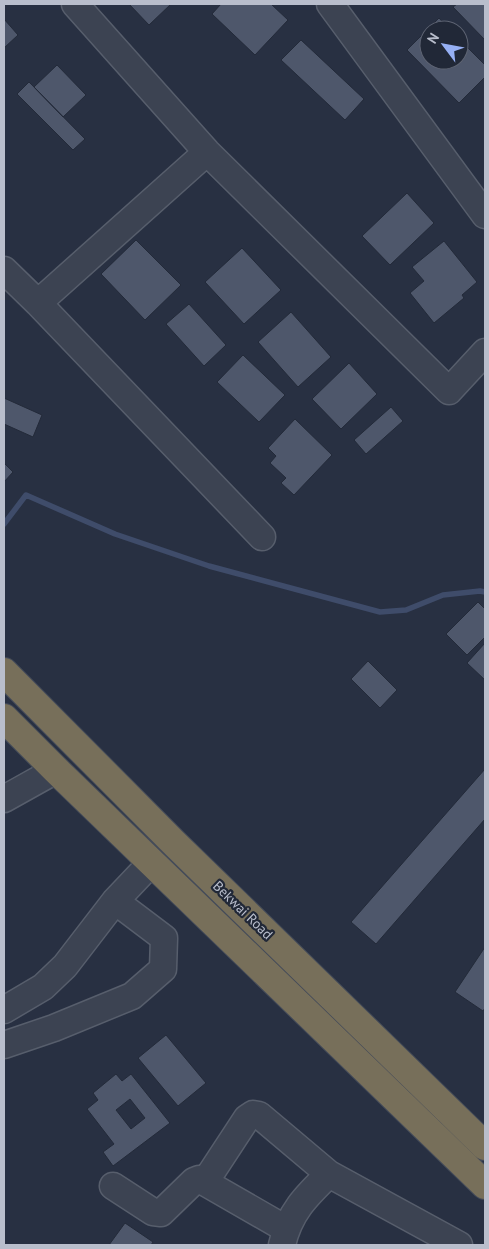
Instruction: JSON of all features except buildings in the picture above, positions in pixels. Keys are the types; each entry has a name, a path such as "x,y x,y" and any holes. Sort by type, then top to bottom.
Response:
{"highway":[{"name":"Bekwai Road","path":"4,672 173,842 485,1146"},
{"name":"Bekwai Road","path":"4,718 485,1185"}],"street":[{"path":"75,4 207,152 449,390 485,352"},
{"path":"330,4 485,215"},
{"path":"38,303 207,152"},
{"path":"4,270 38,303 262,537"},
{"path":"4,799 56,770"},
{"path":"4,1010 43,987 66,966 114,901 152,862"},
{"path":"4,1045 54,1028 132,996 162,968 164,938 114,901"},
{"path":"205,1182 247,1118 253,1114 259,1115 329,1174 459,1245"},
{"path":"112,1186 153,1212 161,1213 194,1181 199,1179 284,1237 298,1206 329,1174"}],"waterway":[{"path":"4,524 26,495 115,534 209,566 380,612 406,610 443,595 485,592"}]}
